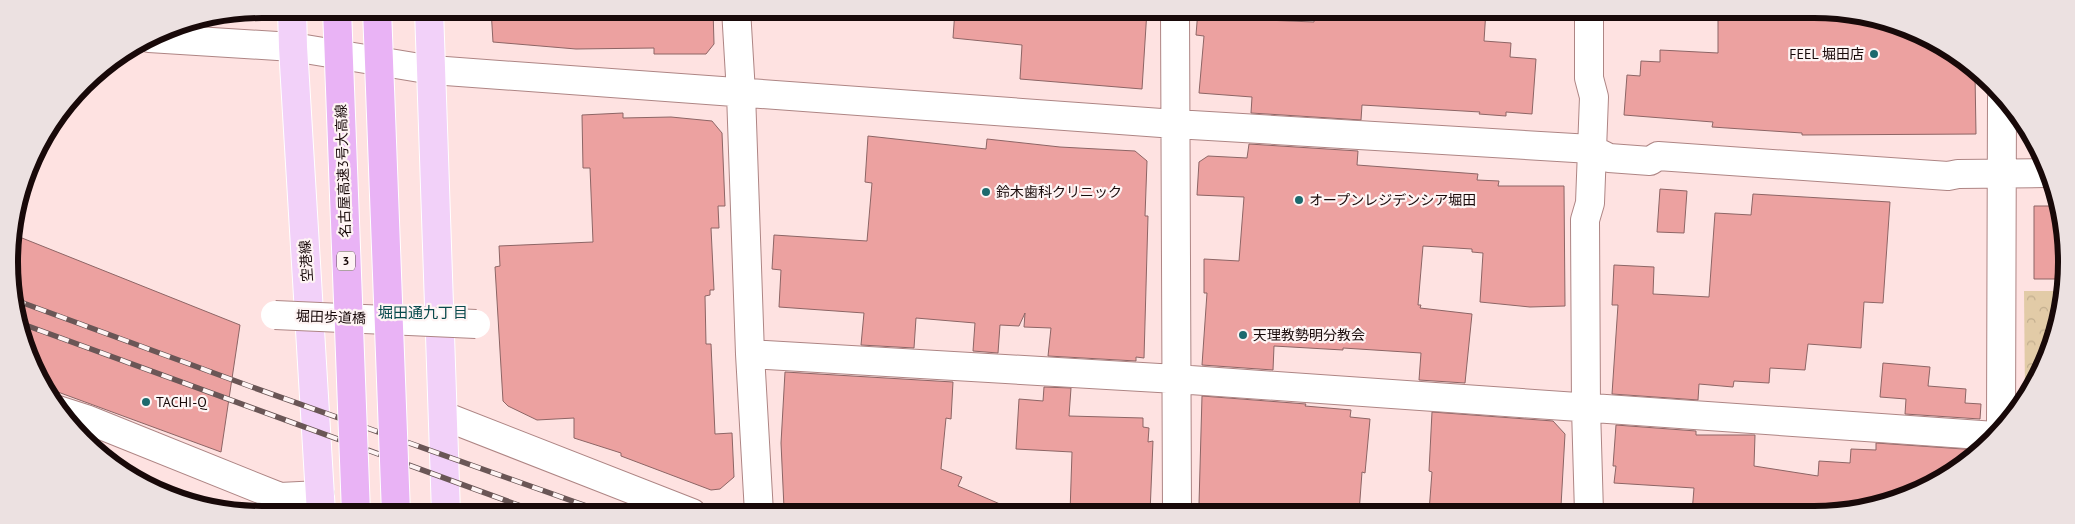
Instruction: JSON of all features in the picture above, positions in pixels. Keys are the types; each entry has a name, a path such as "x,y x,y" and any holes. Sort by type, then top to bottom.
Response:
{"highway":[{"name":"名古屋高速3号大高線","path":"336,18 356,506"},
{"path":"377,18 396,506"}],"main road":[{"name":"空港線","path":"292,18 320,504"},
{"path":"429,18 446,506"}],"street":[{"path":"737,18 750,354 760,506"},
{"path":"1175,18 1178,506"},
{"path":"1589,18 1589,78 1594,97 1590,203 1585,220 1589,506"},
{"path":"162,39 293,47 432,70 1175,124 1591,149 1609,158 1650,161 1658,156 1948,176 1958,174 2041,174"},
{"path":"2001,418 2002,107"},
{"name":"堀田歩道橋","path":"276,315 476,324"},
{"path":"750,354 1176,379 1986,435"},
{"path":"444,416 674,506"},
{"path":"86,429 280,497 320,504"}],"green space":[{"path":"2024,291 2055,291 2053,310 2045,341 2025,384"}],"building":[{"path":"492,18 713,18 714,44 706,54 654,54 654,48 576,49 493,42"},
{"path":"954,18 1146,18 1142,89 1020,79 1022,45 953,38"},
{"path":"1197,18 1264,18 1264,20 1314,22 1314,18 1485,18 1484,41 1511,43 1510,57 1536,59 1532,114 1506,112 1506,116 1479,114 1480,112 1362,105 1361,120 1251,113 1252,97 1199,93 1204,36 1196,35"},
{"path":"1718,18 1829,18 1861,22 1892,30 1935,50 1975,79 1976,134 1802,135 1802,133 1712,127 1713,122 1624,115 1627,75 1640,76 1641,61 1660,62 1660,50 1718,53"},
{"path":"623,113 623,118 671,117 712,121 722,133 725,206 718,206 719,228 711,228 714,290 710,290 710,295 705,296 706,344 711,344 715,434 732,433 734,477 720,489 711,490 621,456 621,453 574,438 574,418 537,420 508,406 503,401 495,267 500,266 499,246 593,242 590,168 583,168 582,115"},
{"path":"868,136 986,149 987,139 1060,147 1135,151 1147,161 1145,216 1148,216 1144,358 1136,357 1136,361 1048,356 1051,328 1024,327 1025,313 1019,326 1000,325 998,353 973,351 975,323 916,318 914,348 861,345 864,313 779,307 781,270 772,269 774,235 867,241 872,183 865,182"},
{"path":"1249,144 1358,151 1357,165 1478,174 1477,180 1499,181 1498,186 1564,186 1565,306 1530,307 1480,302 1483,253 1472,252 1472,249 1423,246 1418,305 1421,305 1420,308 1472,314 1465,383 1419,380 1421,353 1274,346 1273,370 1202,365 1207,293 1204,293 1204,259 1239,261 1244,197 1197,195 1199,162 1208,156 1247,158"},
{"path":"1660,189 1687,191 1684,233 1657,232"},
{"path":"1753,194 1890,202 1883,303 1864,302 1861,348 1808,344 1805,370 1770,368 1769,383 1734,381 1733,387 1699,384 1698,400 1612,394 1618,305 1612,305 1614,265 1654,267 1653,294 1709,297 1715,213 1751,215"},
{"path":"2034,206 2051,206 2057,246 2057,279 2034,279"},
{"path":"19,237 240,325 221,452 54,391 36,356 22,310 18,278"},
{"path":"1883,363 1930,367 1928,386 1966,389 1965,403 1981,404 1980,419 1905,414 1906,399 1880,397"},
{"path":"785,372 953,382 951,419 946,418 941,469 962,477 958,486 1005,506 784,506 781,443"},
{"path":"1044,387 1071,388 1069,416 1143,418 1143,427 1149,428 1148,442 1153,441 1150,506 1070,506 1072,452 1016,449 1019,399 1043,401"},
{"path":"1202,396 1306,404 1305,406 1351,410 1350,417 1370,419 1365,473 1362,472 1360,506 1199,504"},
{"path":"1432,412 1553,421 1565,434 1561,506 1429,506 1432,472 1429,471"},
{"path":"1616,425 1696,431 1696,435 1755,435 1754,466 1818,476 1819,461 1850,463 1851,449 1876,450 1876,443 1970,449 1935,474 1907,488 1861,502 1829,506 1693,506 1694,488 1614,483 1616,466 1613,466"}],"railway":[{"path":"21,302 586,506"},
{"path":"26,325 521,506"}],"place":[{"name":"FEEL 堀田店","path":"1874,54"},
{"name":"鈴木歯科クリニック","path":"986,192"},
{"name":"オープンレジデンシア堀田","path":"1299,200"},
{"name":"天理教勢明分教会","path":"1243,335"},
{"name":"TACHI-Q","path":"146,402"}],"district":[{"name":"堀田通九丁目","path":"423,313"}]}
